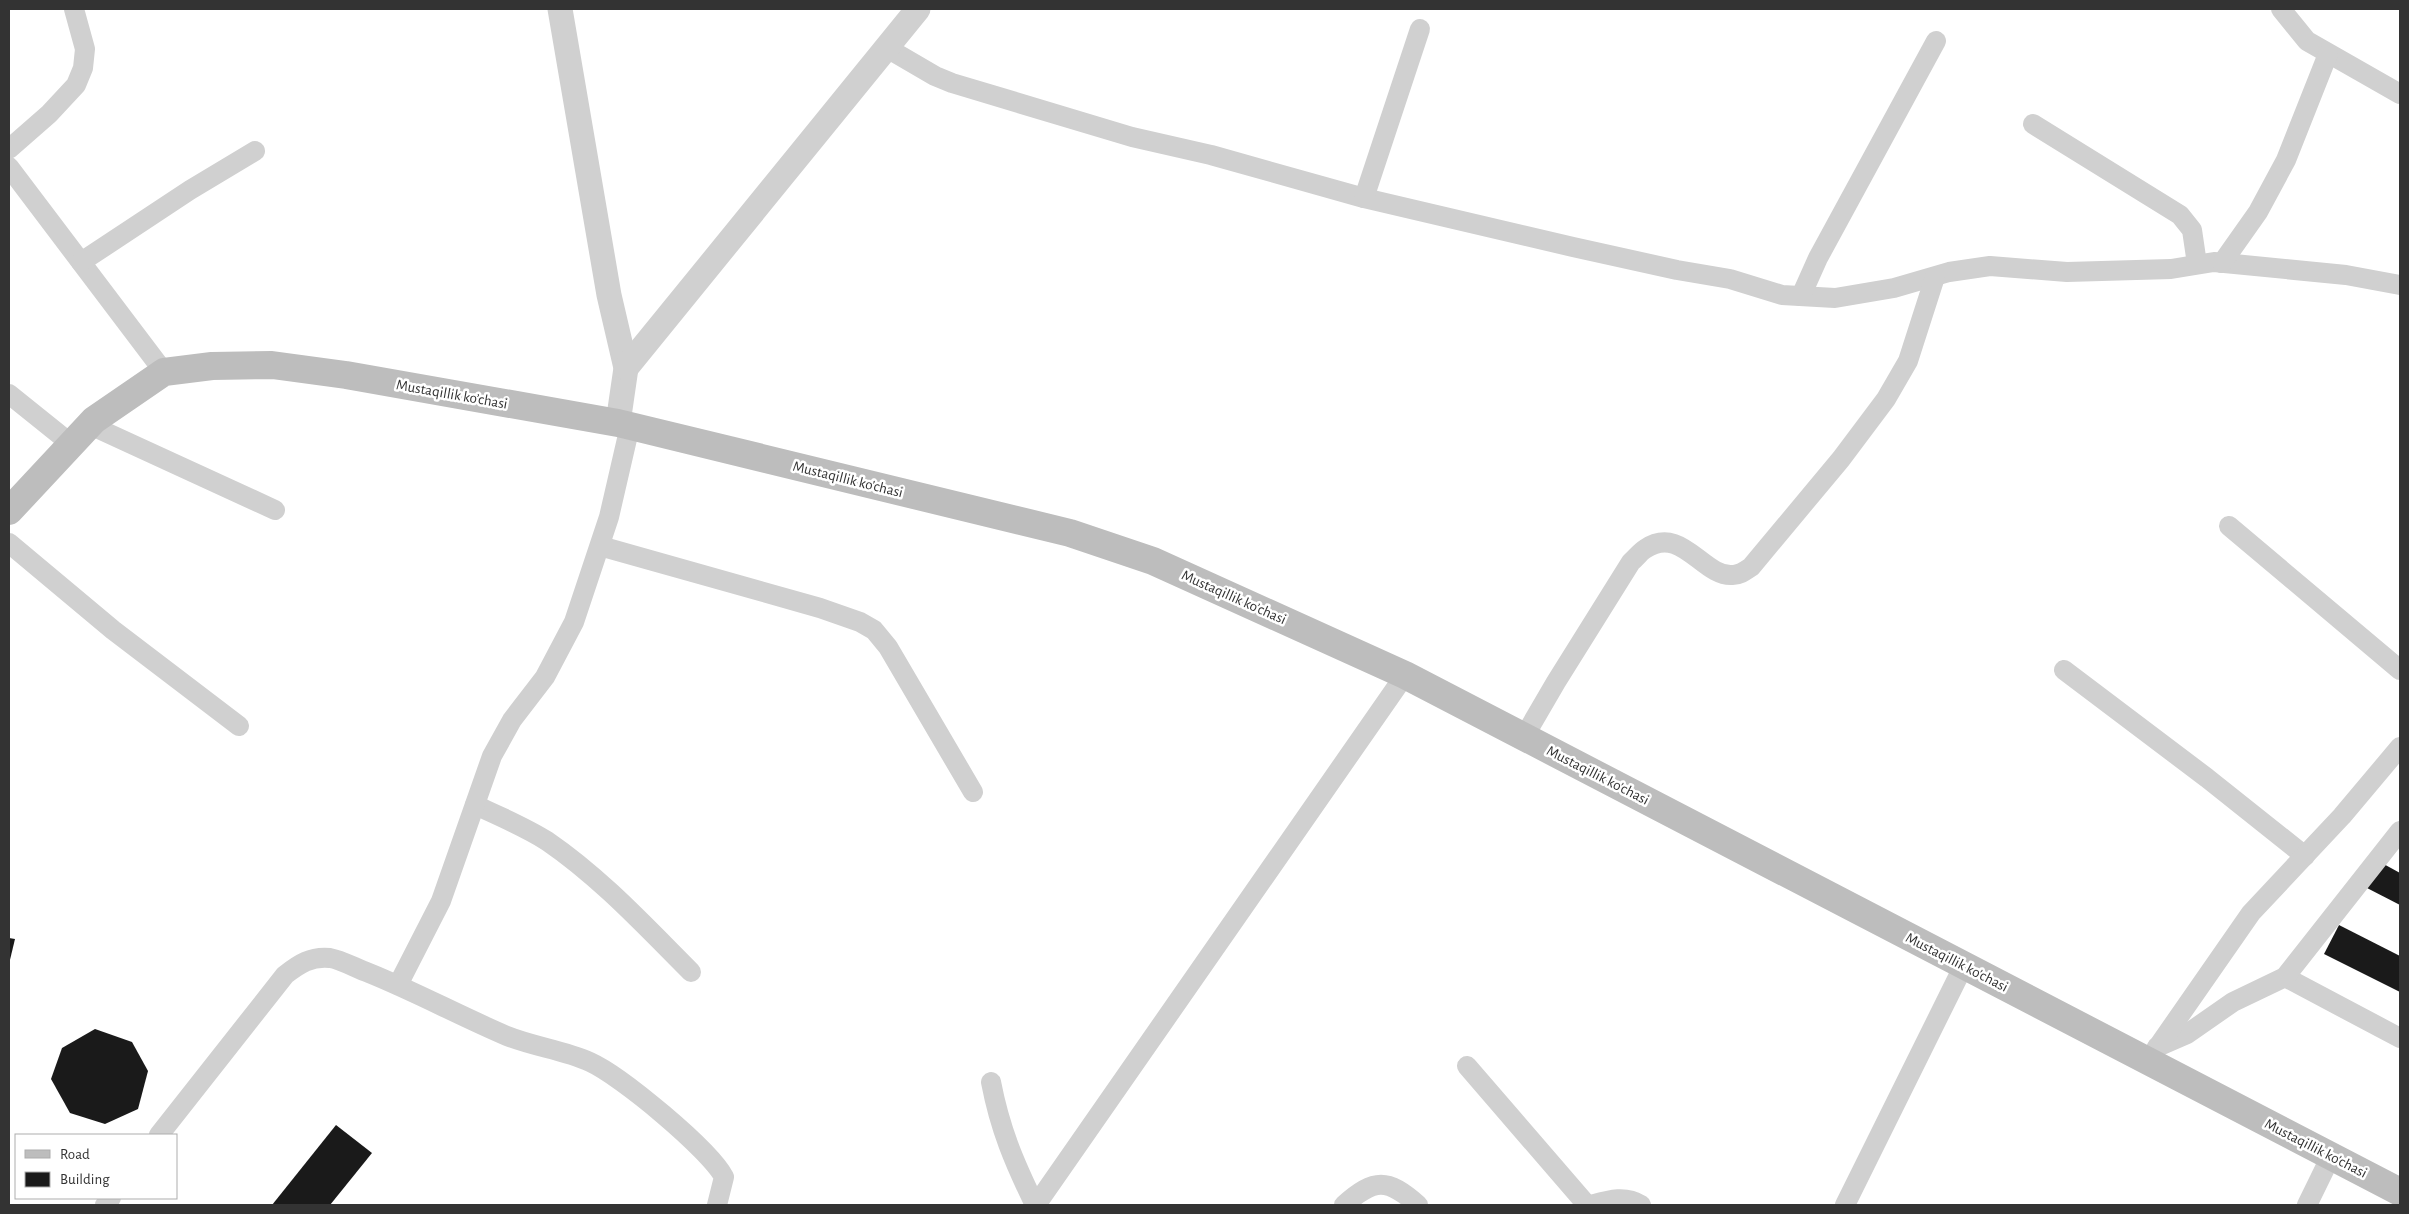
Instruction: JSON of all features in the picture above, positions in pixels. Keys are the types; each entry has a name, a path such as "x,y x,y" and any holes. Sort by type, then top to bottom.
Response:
{"main road":[{"name":"Mustaqillik ko’chasi","path":"9,511 70,443 90,425 164,372 212,366 272,365 346,375 624,424 1079,536 1153,561 1405,674 1964,965 2152,1054 2331,1156 2400,1192"}],"street":[{"path":"9,149 49,114 76,85 83,68 85,49 74,9"},
{"path":"398,985 441,900 492,756 512,720 545,677 574,622 609,517 624,424 626,368 609,294 560,9"},
{"path":"626,368 918,9"},
{"path":"2281,9 2307,41 2400,94"},
{"path":"1364,198 1420,29"},
{"path":"1800,296 1818,258 1936,41"},
{"path":"887,48 935,76 952,83 1132,137 1211,155 1364,198 1592,251 1730,279 1782,295 1835,298 1894,288 1935,277 1990,266 2067,272 2171,269 2197,264 2222,263 2346,275 2400,285"},
{"path":"2222,263 2258,212 2286,160 2328,54"},
{"path":"2033,124 2180,215 2192,230 2197,264"},
{"path":"81,262 190,190 255,151"},
{"path":"9,166 164,372"},
{"path":"1524,737 1631,562 1646,549 1658,543 1675,544 1722,574 1732,576 1740,574 1751,567 1841,459 1886,399 1908,361 1935,277"},
{"path":"9,394 70,443"},
{"path":"90,425 275,510"},
{"path":"2229,526 2400,670"},
{"path":"9,543 112,630 238,726"},
{"path":"600,546 820,608 860,622 874,630 888,647 973,792"},
{"path":"2064,670 2207,778 2305,856"},
{"path":"991,1082 997,1115 1011,1156 1035,1205 1405,674"},
{"path":"2152,1054 2251,913 2305,856 2400,747"},
{"path":"475,804 546,841 588,873 621,901 691,972"},
{"path":"2152,1054 2187,1034 2233,1002 2285,977 2400,831"},
{"path":"160,1134 279,982 302,962 316,958 332,958 398,985 509,1037 590,1062 624,1082 680,1129 718,1165 724,1177 718,1205"},
{"path":"1844,1205 1964,965"},
{"path":"2285,977 2400,1038"},
{"path":"1467,1066 1587,1205"},
{"path":"2307,1205 2331,1156"},
{"path":"1344,1205 1360,1191 1378,1184 1390,1185 1418,1205"},
{"path":"1591,1205 1614,1199 1634,1200 1641,1205"}],"building":[{"path":"2380,862 2400,873 2400,905 2367,888"},
{"path":"2339,925 2400,956 2400,992 2324,954"},
{"path":"9,938 15,939 9,964"},
{"path":"95,1029 132,1042 148,1071 138,1109 105,1124 70,1113 51,1079 62,1048"},
{"path":"336,1125 372,1153 330,1205 272,1205"}]}
